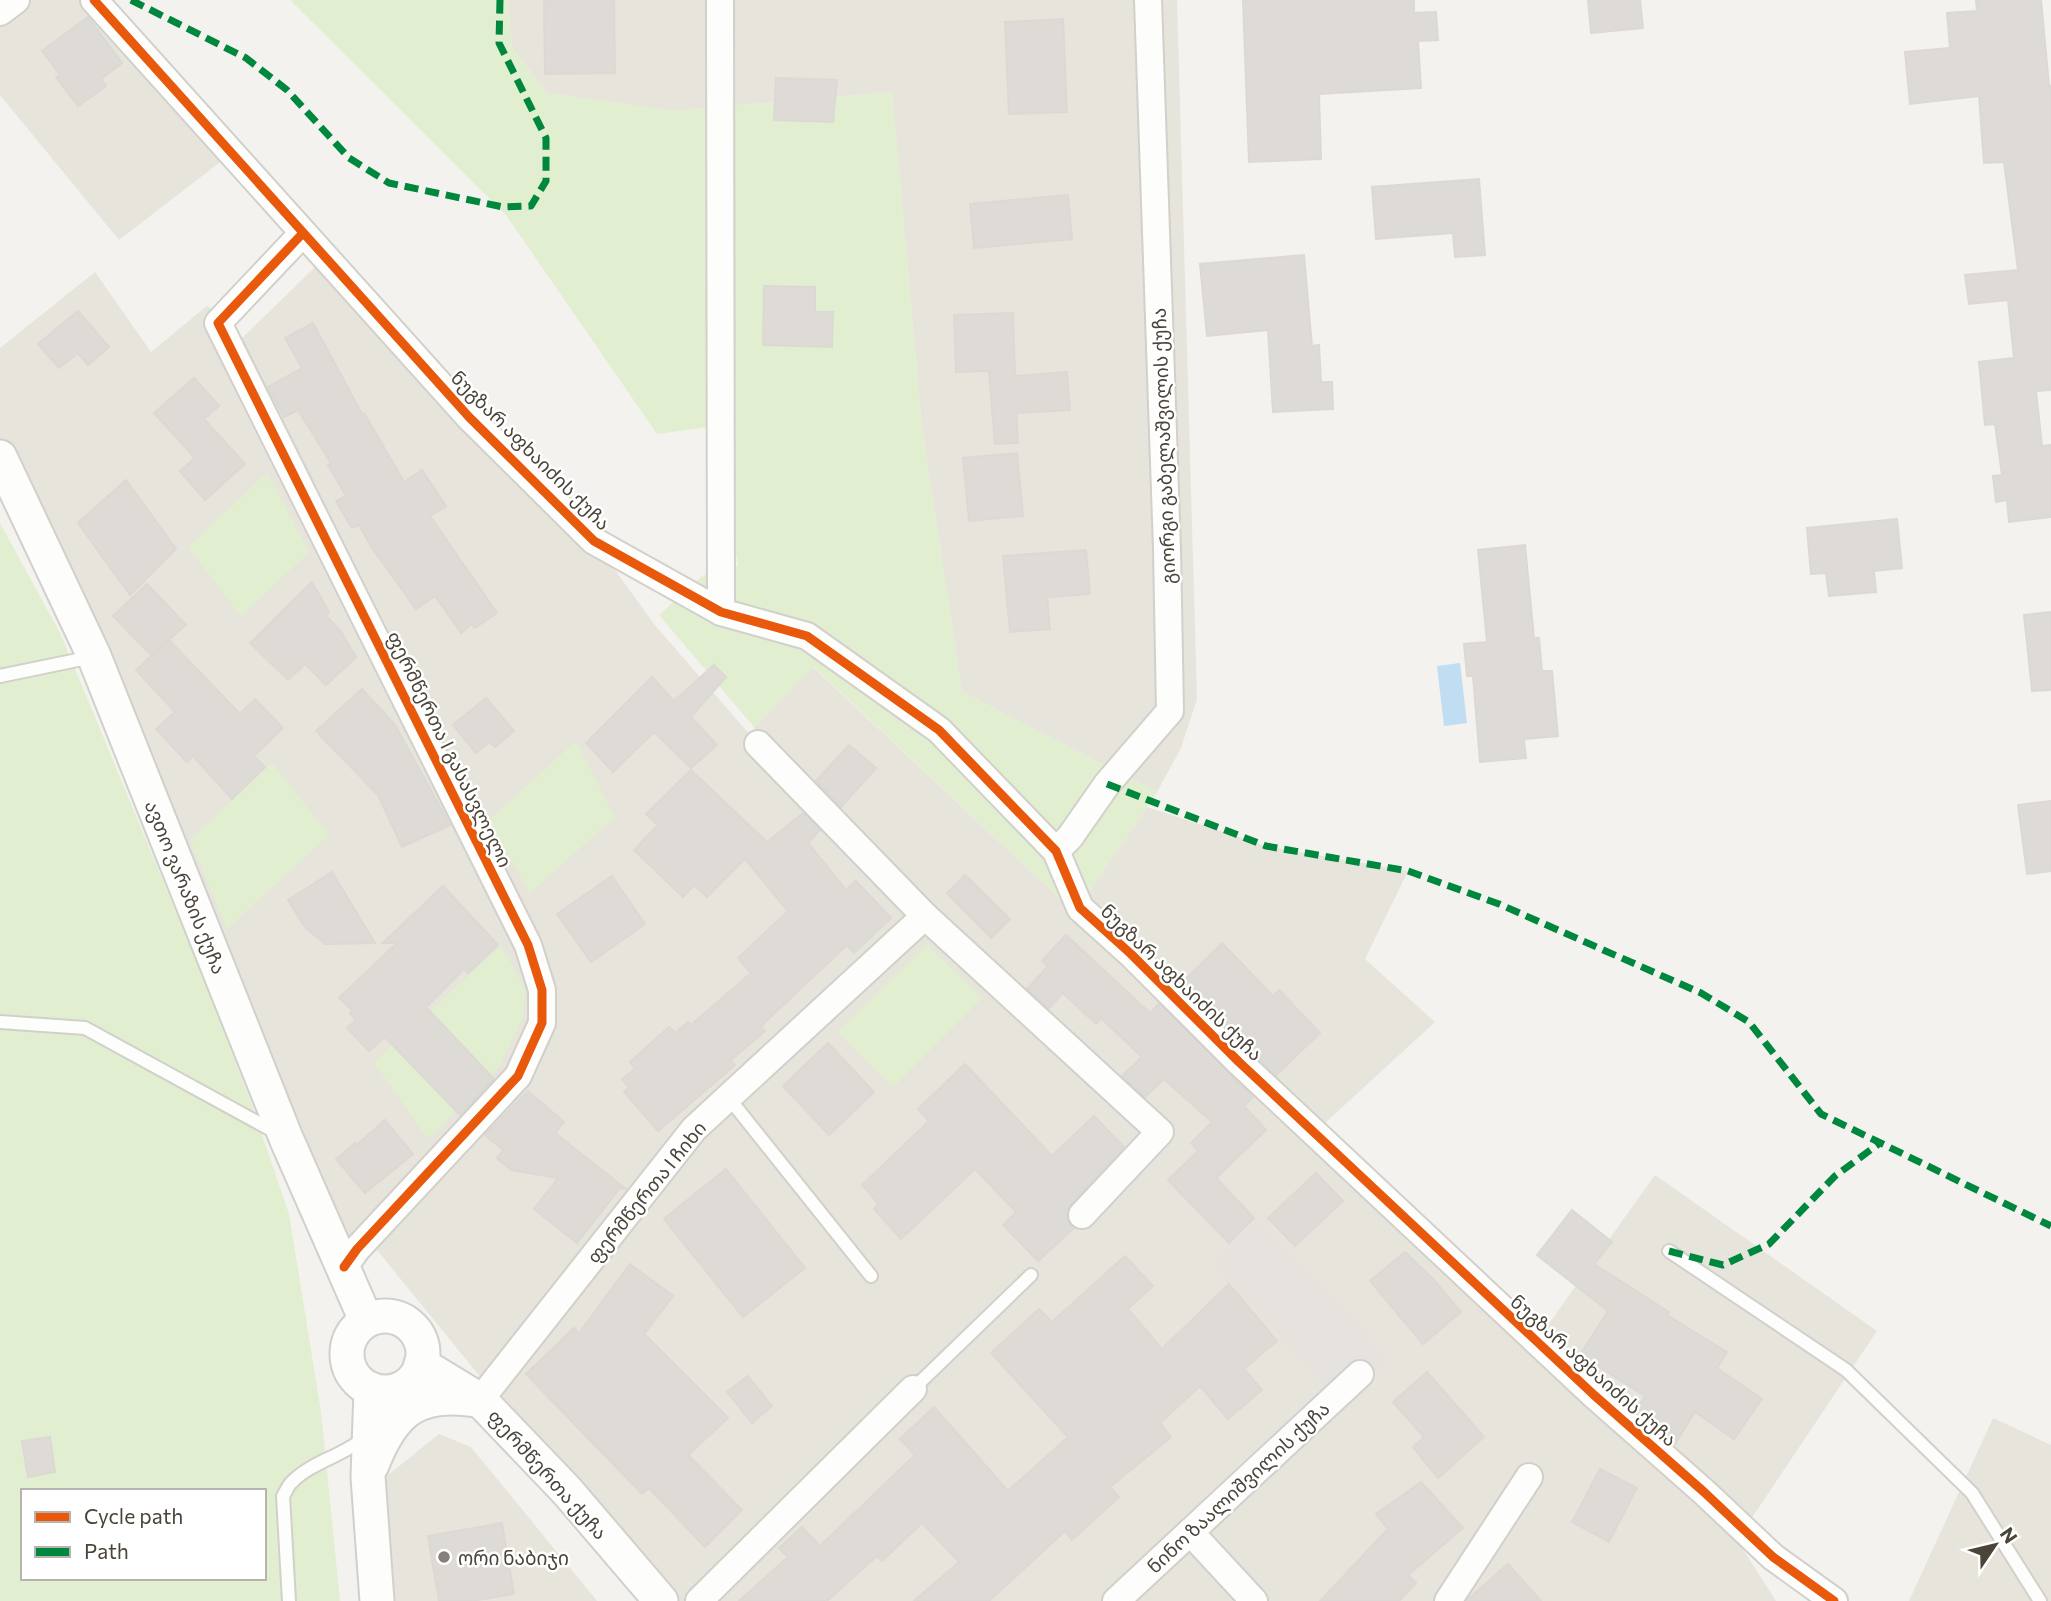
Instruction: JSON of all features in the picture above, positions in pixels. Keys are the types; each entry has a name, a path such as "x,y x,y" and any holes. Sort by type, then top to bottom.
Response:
{"street":[{"path":"0,12 16,0"},
{"name":"ნუგზარ აფხაიძის ქუჩა","path":"94,0 470,417 593,541 721,612 807,636 939,730 1056,851 1080,908 1131,954 1239,1062 1594,1395 1773,1557 1834,1601"},
{"path":"720,0 721,612"},
{"name":"გიორგი გაბელაშვილის ქუჩა","path":"1056,851 1070,837 1107,784 1170,711 1148,0"},
{"name":"ფერმწერთა I გასასვლელი","path":"303,233 218,323 528,945 542,990 542,1023 517,1076 356,1249 344,1268"},
{"name":"ავთო ვარაზის ქუჩა","path":"0,457 94,656 286,1138 366,1320"},
{"path":"758,744 925,916 1160,1132 1082,1215"},
{"name":"ფერმწერთა I ჩიხი","path":"480,1400 694,1129 925,916"},
{"path":"378,1316 392,1316 412,1327 420,1338 423,1352 421,1364 415,1377 397,1390 384,1392 371,1389 359,1382 351,1372 347,1360 347,1346 352,1334 366,1320 378,1316"},
{"name":"ფერმწერთა ქუჩა","path":"421,1364 480,1400 567,1491 661,1601"},
{"name":"ნინო ზაალიშვილის ქუჩა","path":"1115,1601 1360,1374"},
{"path":"371,1389 368,1477 377,1601"},
{"path":"699,1601 913,1389"},
{"path":"368,1477 382,1438 396,1420 413,1406 434,1398 453,1396 480,1400"},
{"path":"1448,1601 1530,1477"},
{"path":"1190,1532 1254,1601"}],"lane":[{"path":"0,676 94,656"},
{"path":"0,1022 85,1028 286,1138"},
{"path":"728,1097 871,1276"},
{"path":"1669,1251 1846,1370 1972,1493 2040,1601"},
{"path":"913,1389 1031,1275"},
{"path":"289,1601 283,1496 292,1482 307,1471 352,1448 368,1434"}],"shaded area":[{"path":"0,0 94,0 232,153 119,240 0,95"},
{"path":"508,0 1177,0 1197,699 1181,748 1157,792 962,692 922,428 892,92 673,111 547,93 512,47"},
{"path":"315,267 453,412 594,541 654,624 757,743 754,727 813,667 1075,913 1147,807 1266,846 1408,871 1365,959 1435,1022 1312,1135 1533,1346 1655,1175 1877,1331 1737,1540 1776,1601 661,1601 567,1491 480,1400 694,1129 925,916 777,765 911,913 688,1117 482,1379 363,1233 518,1067 542,1016 542,984 529,940 234,346"},
{"path":"95,272 151,352 208,305 521,940 534,1016 511,1068 342,1253 0,450 0,348"},
{"path":"1258,1219 1390,1360 1340,1404 1212,1261"},
{"path":"1993,1418 2051,1445 2051,1601 1909,1601"},
{"path":"439,1434 471,1447 597,1601 391,1601 383,1479"}],"green space":[{"path":"290,0 508,0 512,47 547,93 673,111 892,92 922,428 962,692 1157,792 1075,913 814,667 754,727 659,615 702,576 738,566 717,426 657,434 506,215"},
{"path":"267,473 309,552 241,616 188,547"},
{"path":"0,523 60,633 198,965 252,1105 289,1214 321,1412 340,1601 0,1601"},
{"path":"576,741 615,817 530,893 488,821"},
{"path":"272,763 329,835 227,929 190,840"},
{"path":"927,944 982,998 893,1087 838,1032"},
{"path":"501,946 525,989 523,1018 499,1067 428,1139 374,1062"}],"water":[{"path":"1460,663 1467,723 1444,726 1437,666"}],"building":[{"path":"544,0 614,0 615,73 545,74"},
{"path":"1243,0 1414,0 1414,13 1436,12 1438,40 1418,41 1421,88 1319,94 1321,159 1249,162"},
{"path":"1588,0 1640,0 1643,28 1591,33"},
{"path":"1976,0 2041,0 2051,86 2051,390 2036,391 2042,446 2051,445 2051,517 2009,522 2007,500 1996,502 1993,476 2002,475 1995,424 1985,425 1979,362 2014,358 2008,300 1969,304 1965,275 2018,270 2004,162 1984,163 1979,96 1910,104 1905,52 1950,48 1947,13 1977,11"},
{"path":"88,17 122,63 101,79 106,86 78,106 56,77 60,75 42,51"},
{"path":"1063,19 1067,112 1009,114 1005,22"},
{"path":"776,78 837,80 833,122 774,120"},
{"path":"1479,179 1485,255 1455,257 1453,233 1376,239 1372,187"},
{"path":"1068,195 1072,239 974,248 970,204"},
{"path":"1304,255 1312,346 1319,345 1321,382 1332,382 1333,409 1273,412 1268,330 1207,336 1200,264"},
{"path":"764,286 815,287 815,312 833,312 832,347 763,345"},
{"path":"78,311 109,347 88,365 78,353 59,368 38,344"},
{"path":"1013,313 1015,376 1067,372 1070,410 1016,413 1018,443 995,444 989,371 956,372 954,315"},
{"path":"313,323 362,414 364,413 404,482 422,470 446,506 430,516 497,613 475,628 472,624 461,633 435,596 416,609 372,548 359,525 352,528 336,501 346,496 328,465 331,463 298,410 284,417 268,387 302,368 285,338"},
{"path":"194,378 219,406 204,419 245,464 205,500 180,471 195,458 154,413"},
{"path":"1017,453 1023,516 969,521 963,458"},
{"path":"126,480 176,549 130,595 78,523"},
{"path":"1897,519 1902,568 1874,571 1876,592 1829,596 1826,573 1811,574 1807,528"},
{"path":"1525,545 1534,638 1539,638 1542,671 1552,671 1558,736 1524,739 1526,758 1480,762 1473,676 1467,676 1464,644 1487,642 1478,550"},
{"path":"1086,550 1090,594 1047,597 1050,629 1010,632 1003,556"},
{"path":"312,582 329,612 326,616 340,630 356,657 326,685 305,664 288,680 250,643"},
{"path":"147,584 186,625 151,655 113,616"},
{"path":"2051,612 2051,690 2032,691 2024,615"},
{"path":"169,640 240,714 255,699 283,728 254,756 265,767 232,799 193,756 187,762 156,729 175,712 136,670"},
{"path":"714,665 726,677 691,717 717,745 691,768 654,732 613,772 586,743 652,677 674,701"},
{"path":"362,689 395,725 450,825 402,847 378,795 316,731"},
{"path":"486,698 514,731 495,747 489,742 476,753 453,725"},
{"path":"849,745 876,768 841,807 816,781"},
{"path":"691,770 767,842 803,813 820,830 808,843 846,890 856,881 891,918 854,953 847,945 761,1026 765,1031 731,1060 735,1065 658,1131 624,1092 629,1088 622,1079 635,1069 630,1062 669,1027 675,1033 688,1022 691,1025 751,973 738,958 788,911 745,859 707,897 694,885 683,897 634,850 658,825 646,814"},
{"path":"2051,801 2051,871 2027,874 2018,805"},
{"path":"332,872 375,943 325,944 305,927 288,900"},
{"path":"965,875 1010,919 991,938 947,893"},
{"path":"612,876 645,924 591,962 557,914"},
{"path":"443,886 498,945 468,973 464,969 426,1007 494,1079 460,1115 385,1037 369,1051 347,1028 356,1020 350,1013 352,1010 339,998 397,943 383,943"},
{"path":"1066,935 1150,1013 1159,1004 1253,1097 1244,1106 1266,1130 1216,1178 1254,1218 1229,1243 1168,1180 1198,1151 1191,1143 1212,1122 1164,1079 1145,1097 1122,1076 1142,1057 1101,1018 1096,1024 1063,993 1049,1008 1027,989 1048,966 1042,961"},
{"path":"1222,943 1273,996 1279,990 1320,1033 1276,1075 1182,983"},
{"path":"828,1043 874,1092 829,1135 783,1086"},
{"path":"965,1064 1052,1156 1094,1116 1124,1147 1071,1204 1066,1218 1074,1228 1038,1261 1003,1225 1016,1212 975,1169 901,1239 874,1209 878,1203 862,1185 929,1121 918,1109"},
{"path":"528,1091 564,1122 555,1133 626,1189 620,1188 577,1243 534,1209 558,1178 511,1170 497,1158 503,1150 485,1135"},
{"path":"385,1120 413,1154 365,1193 336,1159 355,1143 357,1145"},
{"path":"726,1169 805,1268 743,1317 664,1219"},
{"path":"1316,1173 1343,1201 1295,1246 1268,1218"},
{"path":"1572,1210 1612,1242 1594,1264 1669,1312 1667,1315 1727,1352 1717,1368 1762,1399 1734,1439 1695,1412 1675,1444 1636,1411 1645,1396 1580,1355 1608,1311 1537,1255"},
{"path":"1405,1252 1461,1312 1423,1344 1370,1281"},
{"path":"1125,1256 1153,1286 1128,1309 1162,1349 1229,1284 1277,1341 1244,1369 1262,1390 1228,1419 1200,1386 1160,1423 1171,1437 1110,1487 1119,1497 1072,1540 1065,1531 989,1601 914,1601 959,1562 922,1523 882,1561 877,1556 827,1601 739,1601 788,1557 779,1548 802,1527 820,1546 915,1455 900,1439 934,1407 1008,1491 1068,1437 991,1353 1039,1309 1052,1322"},
{"path":"630,1264 673,1296 644,1334 728,1418 688,1455 742,1510 705,1547 649,1488 642,1494 526,1374 574,1328 579,1333"},
{"path":"1427,1372 1484,1437 1438,1478 1413,1447 1424,1437 1393,1402"},
{"path":"748,1376 772,1406 752,1423 727,1392"},
{"path":"50,1437 55,1472 28,1477 22,1441"},
{"path":"1600,1469 1637,1488 1609,1542 1572,1522"},
{"path":"1421,1482 1463,1528 1408,1575 1416,1583 1399,1601 1320,1601 1388,1529 1376,1514"},
{"path":"502,1523 514,1594 471,1601 439,1601 428,1536"},
{"path":"1508,1564 1541,1601 1467,1601 1468,1599"}],"marked path":[{"path":"131,0 246,58 287,90 349,158 389,183 503,207 531,206 546,181 546,138 499,43 500,0"},
{"path":"1107,784 1266,846 1408,871 1499,904 1701,993 1749,1022 1821,1114 2051,1226"},
{"path":"1669,1251 1723,1265 1769,1244 1835,1176 1880,1143"}],"cycle path":[{"path":"94,0 469,417 594,541 721,612 807,636 939,730 1056,851 1080,908 1131,954 1239,1062 1594,1395 1773,1557 1834,1601"},
{"path":"303,233 218,323 528,945 542,990 542,1023 518,1076 357,1249 344,1267"}],"place":[{"name":"ორი ნაბიჯი","path":"444,1557"}]}
